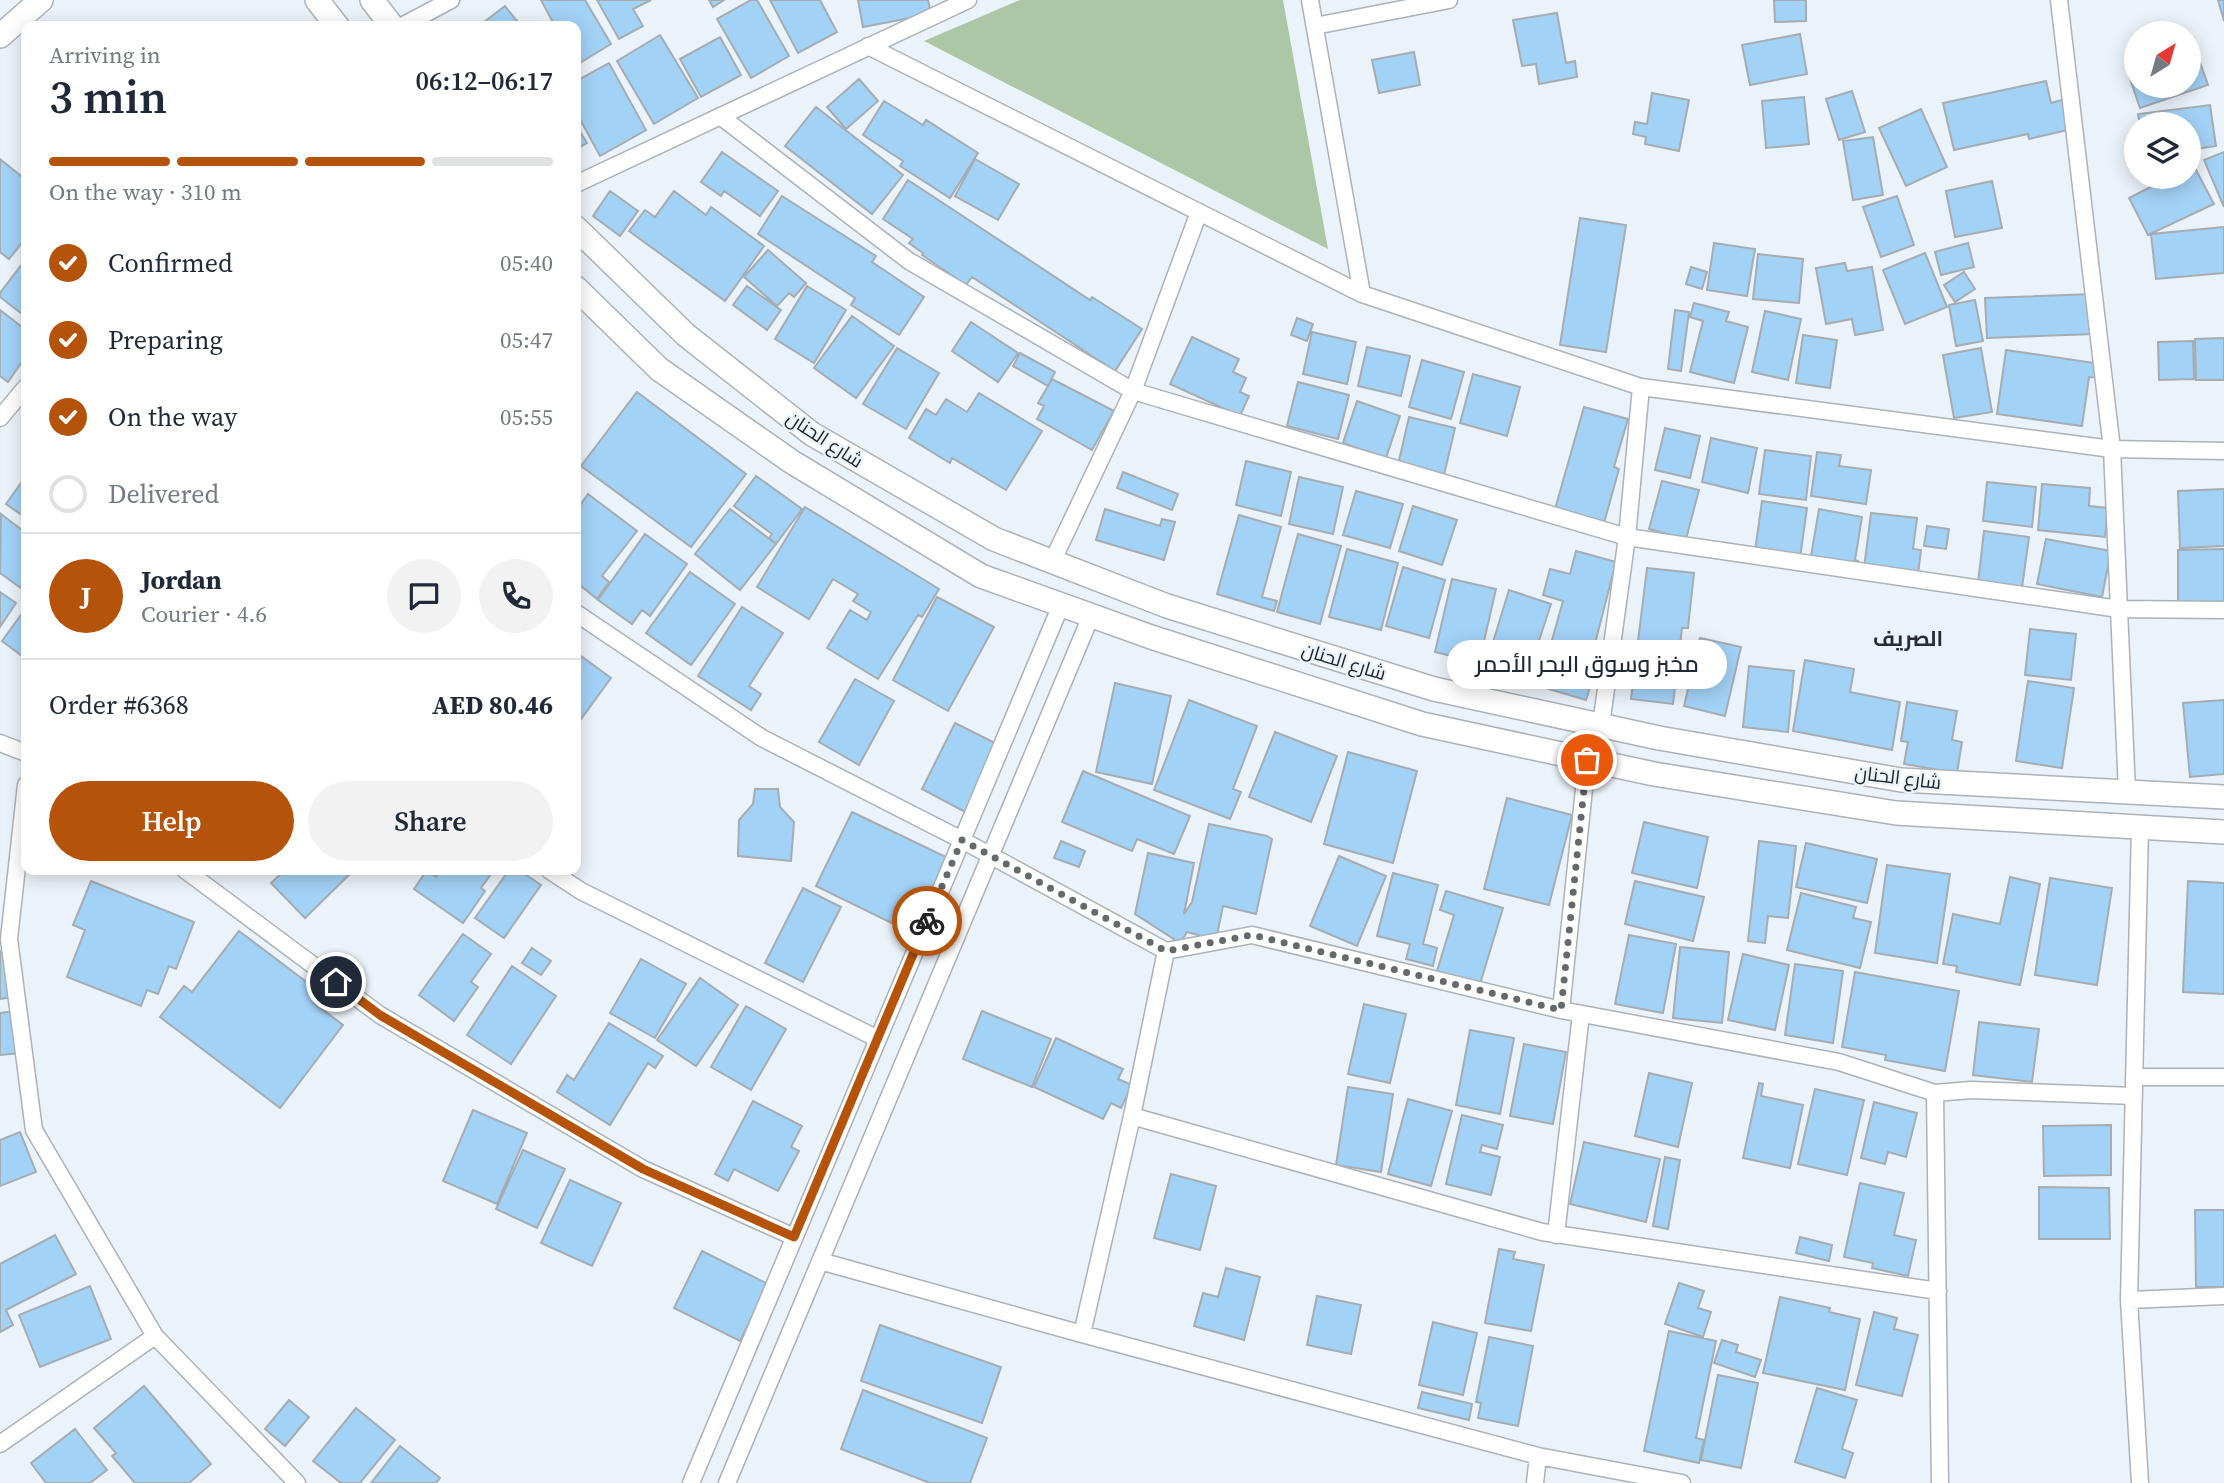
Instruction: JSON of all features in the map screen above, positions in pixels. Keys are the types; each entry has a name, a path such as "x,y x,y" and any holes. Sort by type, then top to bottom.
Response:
{"main road":[{"path":"0,36 41,0"},
{"path":"317,0 333,21"},
{"path":"372,0 388,21"},
{"name":"شارع الحنان","path":"581,234 686,335 812,435 994,539 1167,606 1434,689 1659,738 1901,780 2224,797"},
{"name":"شارع الحنان","path":"581,293 659,369 792,462 981,576 1060,605 1422,724 1654,774 1896,813 2224,832"}],"street":[{"path":"411,21 451,0"},
{"path":"581,182 968,0"},
{"path":"1310,0 1362,294"},
{"path":"1315,26 1449,0"},
{"path":"2059,0 2112,449 2127,792"},
{"path":"868,46 1362,294 1641,387 2112,449 2224,451"},
{"path":"720,116 909,261 1133,391 1627,537 2119,609 2224,610"},
{"path":"1052,562 1133,391 1199,212"},
{"path":"1601,725 1627,537 1641,387"},
{"path":"0,418 21,393"},
{"path":"691,1483 1060,605"},
{"path":"727,1483 1091,615"},
{"path":"581,616 762,738 962,840 1166,951 1252,935 1561,1010 1839,1062 1935,1093 1971,1090 2134,1096"},
{"path":"0,743 21,751"},
{"path":"1561,1010 1587,760"},
{"path":"2140,827 2129,1300 2140,1483"},
{"path":"21,830 9,939 34,1130 155,1336 297,1483"},
{"path":"192,875 380,1015 643,1169 794,1237"},
{"path":"557,875 581,891 878,1039"},
{"path":"1082,1334 1132,1116 1166,951"},
{"path":"1556,1234 1581,1014"},
{"path":"2134,1077 2224,1077"},
{"path":"1935,1093 1940,1483"},
{"path":"1132,1116 1556,1234 1938,1291"},
{"path":"820,1261 1538,1456 1641,1479 1682,1483"},
{"path":"2129,1300 2224,1296"},
{"path":"0,1444 155,1336"},
{"path":"1535,1483 1538,1456"}],"green space":[{"path":"1020,0 1283,0 1328,249 924,41"}],"building":[{"path":"541,0 585,0 611,44 581,62 581,21 552,21"},
{"path":"597,0 651,0 633,9 643,26 619,39"},
{"path":"709,0 724,0 713,7"},
{"path":"751,0 757,0 789,56 751,78 717,19"},
{"path":"770,0 820,0 837,32 798,53"},
{"path":"858,0 928,0 931,14 863,27"},
{"path":"1774,0 1806,0 1806,21 1775,22"},
{"path":"2218,0 2224,0 2224,21"},
{"path":"505,6 517,21 486,21"},
{"path":"1557,13 1566,63 1575,61 1577,77 1539,84 1536,64 1522,66 1513,20"},
{"path":"1800,34 1807,74 1750,85 1742,45"},
{"path":"660,35 698,98 654,124 617,61"},
{"path":"720,37 741,75 701,97 680,59"},
{"path":"1414,52 1420,85 1379,93 1372,60"},
{"path":"609,63 646,130 600,156 581,121 581,78"},
{"path":"2202,68 2208,85 2202,87"},
{"path":"859,79 878,101 846,129 827,107"},
{"path":"2046,81 2051,103 2065,99 2072,129 2029,139 2028,134 1954,150 1943,103"},
{"path":"1852,91 1865,132 1839,140 1826,99"},
{"path":"1652,93 1689,100 1679,151 1645,144 1646,137 1633,134 1635,122 1647,124"},
{"path":"1804,97 1809,144 1766,148 1762,101"},
{"path":"2137,98 2170,98 2140,108"},
{"path":"884,101 923,125 926,120 978,153 950,198 900,166 903,161 863,135"},
{"path":"2210,105 2216,146 2201,148 2201,112 2154,112"},
{"path":"816,107 903,175 872,214 785,146"},
{"path":"1921,109 1947,167 1906,186 1879,128"},
{"path":"581,133 587,143 581,147"},
{"path":"1873,137 1883,195 1853,200 1843,141"},
{"path":"722,152 778,191 760,216 724,191 721,196 701,182"},
{"path":"2224,152 2224,207 2204,160"},
{"path":"0,159 21,176 21,244 9,259 0,252"},
{"path":"975,159 1019,184 998,220 955,196"},
{"path":"2201,179 2214,204 2148,235 2129,198 2147,189 2201,189"},
{"path":"908,180 1090,300 1092,297 1142,329 1115,371 972,277 966,285 922,255 923,253 909,243 913,239 883,219"},
{"path":"1992,181 2002,228 1955,237 1946,191"},
{"path":"610,191 638,211 620,236 593,216"},
{"path":"674,191 706,215 711,207 764,246 725,301 629,231 645,210 655,217"},
{"path":"782,196 876,256 872,262 924,297 899,335 851,305 855,298 758,234"},
{"path":"1897,196 1914,245 1881,257 1863,207"},
{"path":"1580,218 1626,225 1606,352 1560,345"},
{"path":"2224,227 2224,273 2156,279 2151,234"},
{"path":"1714,243 1755,249 1747,296 1707,290"},
{"path":"1968,243 1974,267 1941,275 1935,252"},
{"path":"768,250 806,283 794,297 789,293 777,306 744,277"},
{"path":"1925,253 1947,307 1905,324 1883,270"},
{"path":"1758,254 1803,259 1799,303 1753,299"},
{"path":"1845,263 1847,271 1872,267 1883,330 1855,335 1852,319 1826,324 1816,268"},
{"path":"21,266 21,313 0,297 0,293"},
{"path":"1691,267 1707,272 1702,289 1686,284"},
{"path":"1964,272 1975,289 1955,302 1944,285"},
{"path":"747,286 781,310 767,330 733,305"},
{"path":"807,286 846,310 814,363 775,339"},
{"path":"2092,294 2094,334 1987,338 1985,298"},
{"path":"1975,300 1983,341 1956,346 1949,305"},
{"path":"1694,303 1729,312 1726,321 1748,327 1734,383 1690,372 1703,321 1690,317"},
{"path":"0,310 21,326 21,363 8,382 0,376"},
{"path":"1675,310 1689,312 1681,371 1668,369"},
{"path":"1765,311 1801,319 1788,380 1752,372"},
{"path":"852,316 894,346 856,398 814,368"},
{"path":"1297,318 1313,324 1307,341 1291,335"},
{"path":"971,322 1018,353 998,382 952,351"},
{"path":"1312,332 1356,342 1347,384 1303,374"},
{"path":"1803,335 1837,340 1830,388 1796,383"},
{"path":"1192,337 1239,359 1233,372 1246,378 1240,392 1249,396 1240,416 1170,384"},
{"path":"2224,338 2224,380 2196,380 2195,339"},
{"path":"2193,341 2194,379 2159,380 2158,342"},
{"path":"1367,347 1410,356 1401,396 1358,386"},
{"path":"897,348 939,373 906,429 863,404"},
{"path":"1981,348 1992,412 1954,418 1943,355"},
{"path":"2006,350 2101,364 2099,378 2089,377 2082,426 1997,414"},
{"path":"1020,353 1055,372 1048,386 1013,366"},
{"path":"1422,360 1464,372 1451,419 1409,407"},
{"path":"1473,374 1520,387 1507,436 1460,423"},
{"path":"1052,379 1114,411 1092,450 1037,419 1044,406 1038,403"},
{"path":"1298,382 1349,395 1338,439 1287,426"},
{"path":"637,392 746,474 691,547 581,466"},
{"path":"979,393 1042,431 1006,490 952,458 950,463 909,438 926,409 936,415 946,399 967,412"},
{"path":"1357,401 1400,416 1386,458 1343,443"},
{"path":"1584,407 1628,419 1614,467 1619,469 1604,523 1555,509"},
{"path":"1409,417 1455,428 1444,475 1398,465"},
{"path":"1665,428 1700,436 1690,478 1655,470"},
{"path":"1711,438 1757,448 1748,493 1702,482"},
{"path":"1765,450 1811,456 1806,500 1759,494"},
{"path":"1817,452 1841,455 1839,466 1871,470 1866,504 1811,496"},
{"path":"1246,461 1291,472 1281,516 1236,505"},
{"path":"1123,472 1178,494 1172,510 1117,488"},
{"path":"756,476 802,509 776,544 769,538 772,534 734,506"},
{"path":"1299,477 1343,487 1333,534 1289,524"},
{"path":"1662,481 1699,490 1686,539 1649,529"},
{"path":"1987,482 2036,487 2032,527 1983,521"},
{"path":"21,483 21,514 6,504"},
{"path":"2042,484 2090,488 2089,506 2108,508 2105,537 2038,530"},
{"path":"2224,489 2224,546 2180,548 2178,491"},
{"path":"1356,491 1403,504 1390,548 1343,535"},
{"path":"588,494 637,531 602,576 609,582 597,599 581,586 581,504"},
{"path":"1762,501 1807,508 1800,558 1755,551"},
{"path":"1413,506 1457,520 1442,565 1399,551"},
{"path":"805,507 939,589 922,617 918,615 878,679 827,648 850,610 867,620 871,612 853,601 858,594 833,579 809,619 757,587"},
{"path":"730,509 776,544 740,590 695,554"},
{"path":"1105,509 1160,526 1162,519 1175,522 1164,560 1096,540"},
{"path":"1819,509 1862,517 1855,560 1858,561 1857,570 1810,562"},
{"path":"1871,513 1917,518 1913,549 1921,550 1918,574 1864,568"},
{"path":"1,514 21,529 21,588 0,573"},
{"path":"1239,515 1281,527 1262,597 1277,601 1274,611 1217,594"},
{"path":"1927,526 1949,529 1946,549 1924,546"},
{"path":"1984,531 2029,537 2022,588 1978,583"},
{"path":"645,534 687,564 650,616 642,610 632,624 598,600"},
{"path":"1298,534 1341,546 1320,624 1277,612"},
{"path":"2046,539 2111,551 2102,597 2037,584"},
{"path":"1347,549 1398,563 1381,630 1329,617"},
{"path":"2224,549 2224,607 2178,607 2178,550"},
{"path":"1576,551 1616,562 1591,659 1598,662 1586,700 1539,686 1563,601 1543,595 1550,569 1570,574"},
{"path":"1403,567 1445,580 1429,638 1386,626"},
{"path":"1647,568 1694,573 1688,628 1682,628 1673,704 1631,699"},
{"path":"690,572 735,604 691,665 646,633"},
{"path":"1452,579 1496,589 1479,663 1435,652"},
{"path":"1509,590 1551,604 1530,668 1489,655"},
{"path":"0,592 16,603 0,627"},
{"path":"937,597 994,627 948,711 893,680"},
{"path":"742,607 783,633 749,686 761,694 751,710 698,676"},
{"path":"21,615 21,655 2,641"},
{"path":"2030,629 2076,634 2071,680 2025,675"},
{"path":"1700,638 1741,647 1725,716 1684,706"},
{"path":"581,656 611,678 581,719"},
{"path":"1805,660 1854,669 1850,692 1900,702 1892,750 1793,731"},
{"path":"1749,666 1794,671 1788,732 1743,727"},
{"path":"855,679 894,701 859,765 819,742"},
{"path":"2028,681 2074,688 2062,768 2016,761"},
{"path":"1115,683 1171,696 1152,784 1096,772"},
{"path":"1189,700 1257,726 1233,789 1241,792 1230,819 1154,790"},
{"path":"2224,700 2224,774 2190,777 2183,703"},
{"path":"1907,702 1957,711 1952,740 1962,742 1957,773 1904,764 1908,742 1901,741"},
{"path":"955,723 999,745 965,812 922,789"},
{"path":"1275,732 1337,756 1311,822 1249,797"},
{"path":"1348,752 1417,771 1393,863 1324,844"},
{"path":"1083,771 1190,816 1174,854 1137,839 1132,851 1062,822"},
{"path":"755,789 778,789 780,807 794,822 791,861 738,856 739,820 753,804"},
{"path":"1507,798 1572,815 1549,905 1484,889"},
{"path":"852,812 948,858 912,933 816,886"},
{"path":"1644,822 1708,837 1697,888 1632,873"},
{"path":"1209,824 1272,839 1256,914 1223,906 1216,940 1187,932 1180,943 1135,914 1148,853 1194,863 1184,914 1192,902"},
{"path":"1061,841 1085,851 1079,867 1054,858"},
{"path":"1759,841 1796,846 1788,918 1768,916 1765,943 1748,941"},
{"path":"1806,843 1877,859 1867,903 1796,887"},
{"path":"1339,856 1386,876 1357,946 1310,926"},
{"path":"1887,865 1950,874 1937,963 1875,953"},
{"path":"1393,873 1438,885 1423,944 1437,948 1433,966 1406,959 1410,944 1377,936"},
{"path":"280,875 349,875 305,918 271,883"},
{"path":"424,875 490,875 481,888 485,891 463,923 414,889"},
{"path":"505,875 526,875 541,885 504,938 475,918"},
{"path":"2010,877 2040,884 2020,985 1956,972 1957,966 1943,964 1953,914 2000,924"},
{"path":"2050,878 2112,888 2097,985 2035,975"},
{"path":"91,881 194,922 176,969 169,966 158,994 147,990 141,1006 67,977 85,930 73,925"},
{"path":"1635,881 1704,897 1693,941 1625,924"},
{"path":"2188,881 2224,883 2224,994 2183,992"},
{"path":"803,888 841,907 803,982 765,963"},
{"path":"1446,891 1503,908 1480,984 1437,971 1454,915 1440,910"},
{"path":"1801,893 1856,907 1853,918 1871,922 1860,968 1787,950"},
{"path":"239,931 321,993 314,1003 343,1025 280,1108 160,1017 184,986 192,992"},
{"path":"463,934 491,954 471,982 478,987 454,1021 419,995"},
{"path":"1629,935 1676,944 1663,1013 1615,1004"},
{"path":"1680,947 1729,952 1722,1023 1673,1018"},
{"path":"532,948 551,961 541,975 522,963"},
{"path":"5,950 14,997 0,999 0,951"},
{"path":"1743,954 1789,965 1775,1030 1728,1020"},
{"path":"641,959 686,984 655,1038 610,1013"},
{"path":"1795,964 1843,971 1833,1043 1785,1035"},
{"path":"512,966 556,996 511,1064 467,1035"},
{"path":"1855,972 1959,991 1945,1071 1885,1060 1886,1055 1842,1047"},
{"path":"700,978 738,1005 696,1066 657,1040"},
{"path":"1364,1004 1406,1014 1390,1083 1348,1074"},
{"path":"746,1006 786,1029 751,1090 711,1067"},
{"path":"15,1011 20,1053 0,1055 0,1013"},
{"path":"982,1011 1051,1039 1032,1087 963,1059"},
{"path":"1979,1022 2039,1029 2032,1082 1973,1075"},
{"path":"609,1023 663,1056 655,1068 648,1063 610,1125 557,1092 567,1075 574,1080"},
{"path":"1470,1030 1514,1038 1500,1114 1456,1105"},
{"path":"1056,1038 1123,1069 1118,1079 1132,1085 1121,1108 1111,1103 1103,1119 1034,1087"},
{"path":"1524,1044 1566,1052 1553,1124 1510,1116"},
{"path":"1649,1073 1692,1083 1678,1147 1635,1136"},
{"path":"1759,1083 1763,1084 1761,1096 1803,1105 1790,1168 1743,1158"},
{"path":"1348,1087 1393,1094 1381,1172 1336,1165"},
{"path":"1815,1089 1864,1100 1847,1175 1798,1164"},
{"path":"1408,1099 1452,1111 1431,1186 1388,1174"},
{"path":"753,1101 802,1126 791,1147 799,1151 778,1191 734,1169 728,1181 715,1174"},
{"path":"1874,1102 1917,1113 1906,1157 1888,1152 1885,1164 1861,1158"},
{"path":"473,1110 527,1133 497,1204 443,1181"},
{"path":"1462,1115 1503,1125 1497,1149 1482,1145 1480,1152 1500,1157 1491,1195 1446,1184"},
{"path":"2111,1125 2111,1175 2044,1176 2043,1126"},
{"path":"20,1132 36,1172 0,1186 0,1140"},
{"path":"1584,1142 1660,1159 1646,1222 1570,1204"},
{"path":"523,1150 565,1169 537,1228 496,1209"},
{"path":"1665,1157 1680,1160 1668,1229 1653,1226"},
{"path":"1171,1174 1216,1186 1200,1250 1154,1238"},
{"path":"570,1180 621,1203 592,1266 541,1243"},
{"path":"1860,1183 1904,1193 1894,1235 1916,1240 1908,1276 1872,1268 1873,1263 1844,1257"},
{"path":"2039,1187 2109,1188 2110,1239 2039,1239"},
{"path":"2195,1210 2224,1210 2224,1287 2196,1287"},
{"path":"55,1235 76,1274 6,1310 13,1325 0,1332 0,1264"},
{"path":"1800,1237 1832,1245 1829,1261 1796,1253"},
{"path":"1499,1249 1515,1252 1513,1259 1544,1265 1531,1331 1485,1323"},
{"path":"702,1251 768,1284 740,1341 674,1308"},
{"path":"1226,1268 1260,1277 1244,1340 1194,1326 1203,1293 1218,1297"},
{"path":"1679,1283 1704,1291 1698,1308 1711,1312 1703,1337 1665,1324"},
{"path":"90,1286 111,1339 40,1367 19,1315"},
{"path":"1317,1296 1361,1305 1351,1354 1307,1345"},
{"path":"1780,1297 1830,1308 1829,1312 1860,1319 1845,1390 1763,1373"},
{"path":"1874,1312 1897,1318 1894,1329 1918,1335 1902,1396 1856,1385"},
{"path":"1433,1322 1477,1333 1463,1395 1419,1385"},
{"path":"880,1325 1001,1367 982,1423 861,1381"},
{"path":"1669,1331 1716,1341 1696,1438 1704,1440 1699,1463 1644,1451"},
{"path":"1489,1337 1533,1346 1518,1426 1478,1418 1481,1403 1476,1402"},
{"path":"1722,1340 1738,1345 1736,1352 1761,1360 1755,1377 1714,1363"},
{"path":"1718,1375 1758,1383 1741,1468 1701,1460"},
{"path":"144,1386 211,1464 189,1483 135,1483 112,1456 116,1453 94,1428"},
{"path":"1817,1388 1857,1400 1842,1449 1853,1453 1845,1478 1795,1462"},
{"path":"863,1390 987,1438 970,1483 930,1483 841,1449"},
{"path":"1422,1392 1472,1404 1469,1420 1418,1408"},
{"path":"289,1400 309,1417 285,1446 265,1429"},
{"path":"356,1408 395,1440 360,1483 341,1483 313,1461"},
{"path":"75,1429 107,1470 90,1483 46,1483 31,1463"},
{"path":"400,1446 440,1478 436,1483 371,1483"}],"way so far":[{"path":"927,921 962,840 1166,951 1252,935 1561,1010 1587,760"}],"place":[{"name":"مخبز وسوق البحر الأحمر","path":"1587,760"}],"district":[{"name":"الصريف","path":"1908,638"}],"route":[{"path":"336,982 380,1015 643,1169 794,1237 927,921"}]}
